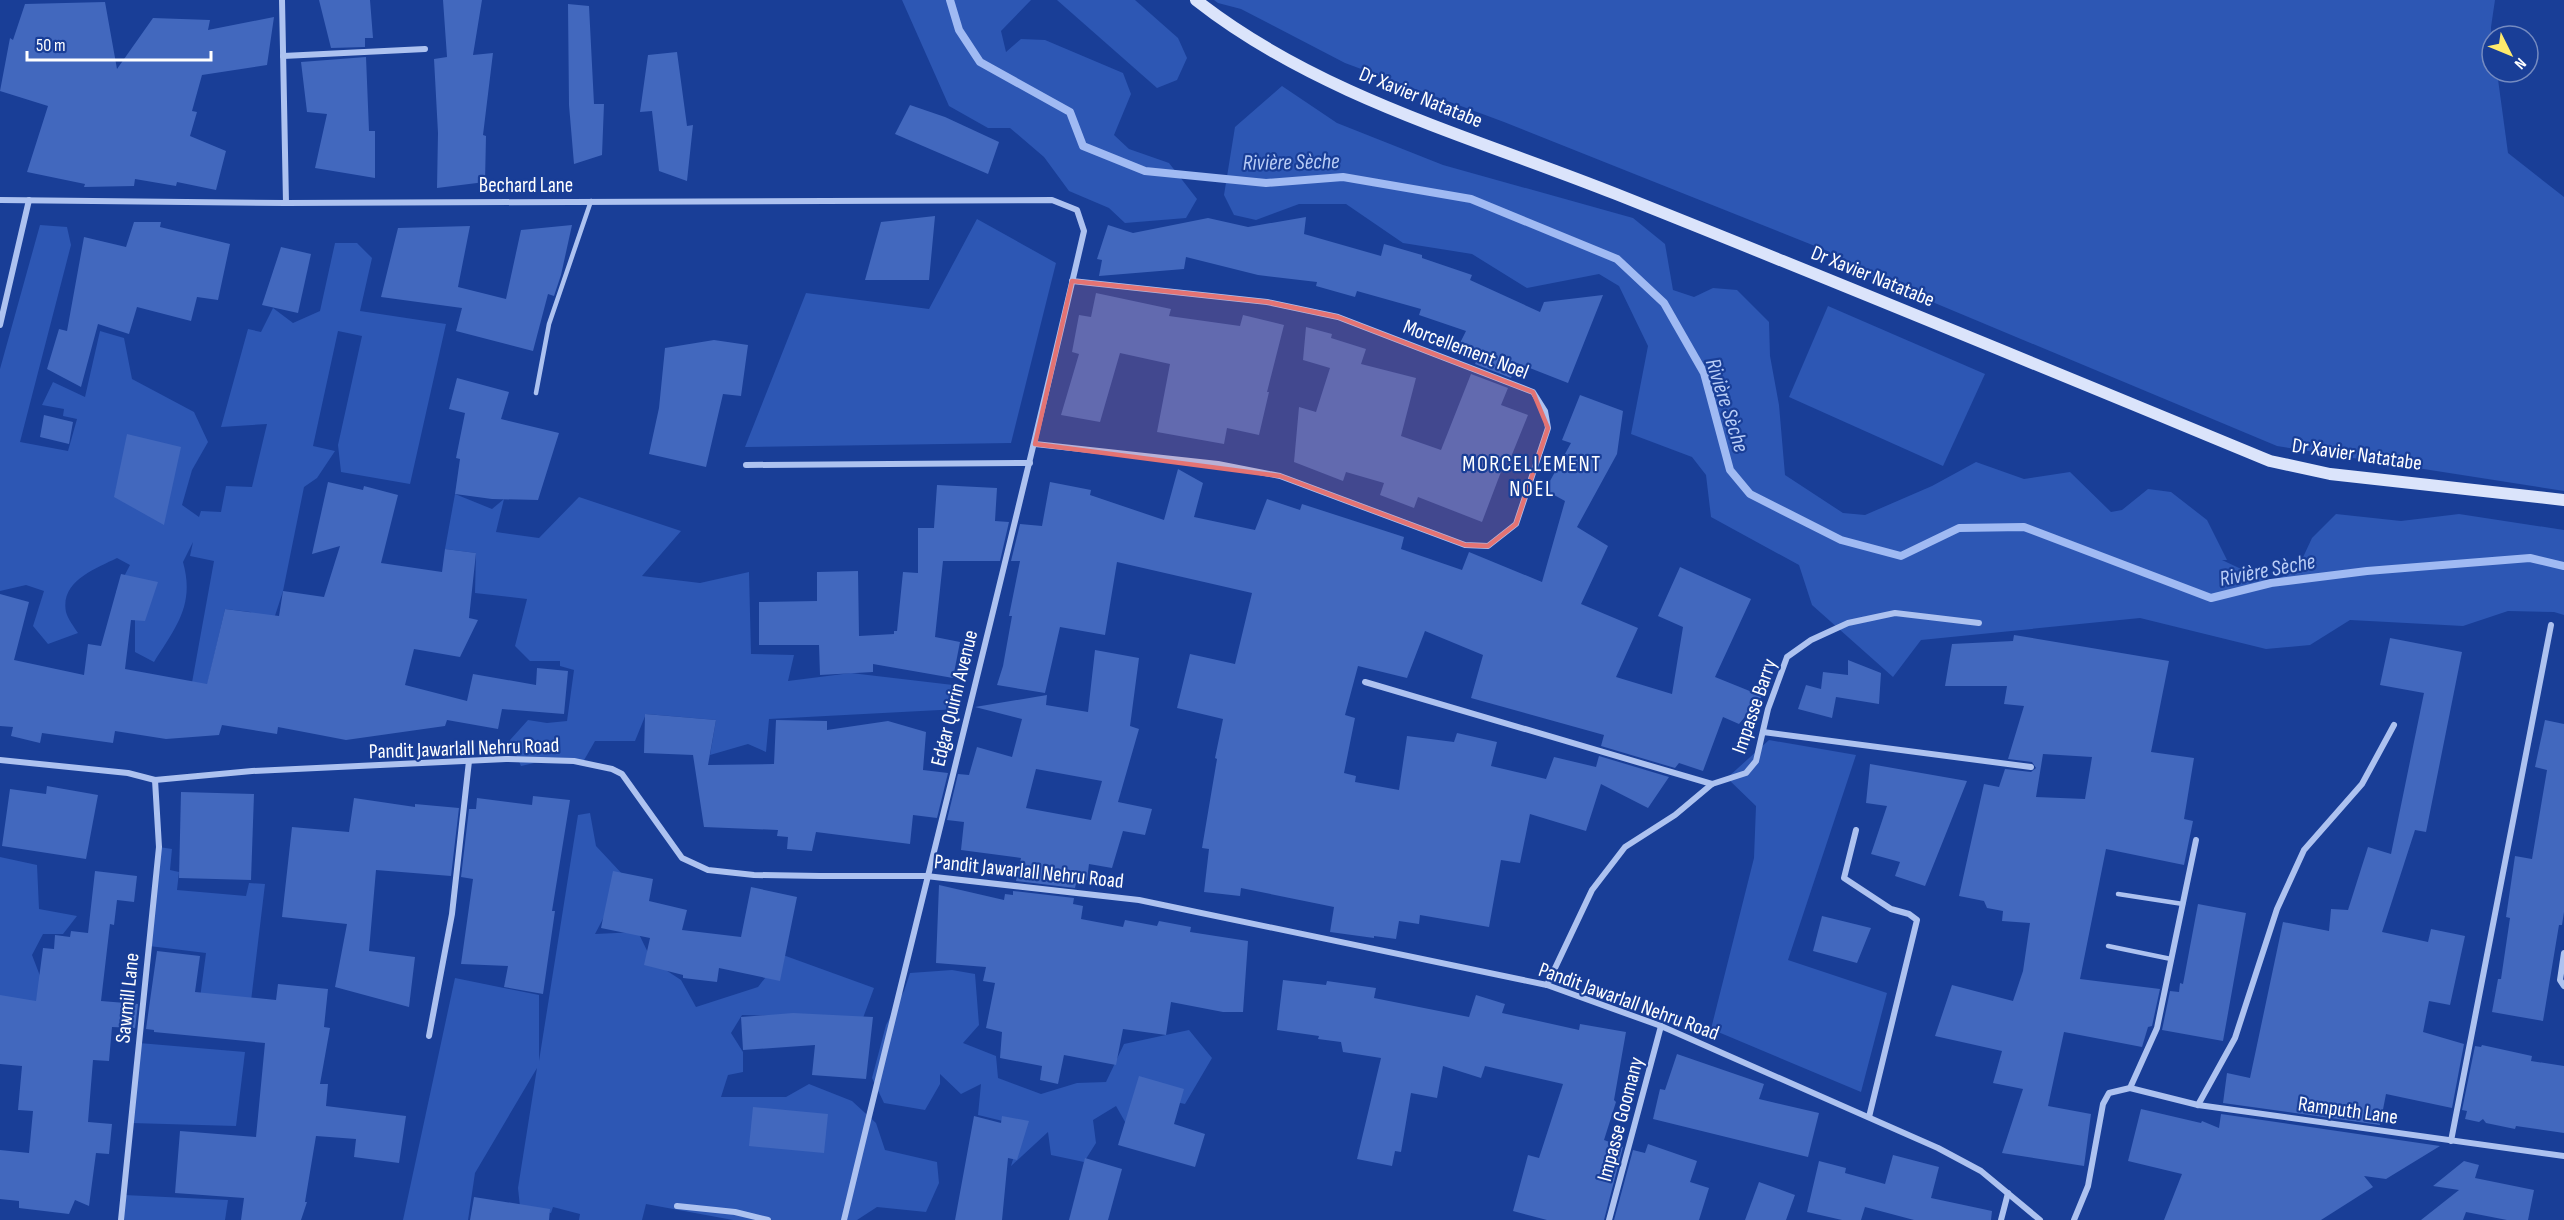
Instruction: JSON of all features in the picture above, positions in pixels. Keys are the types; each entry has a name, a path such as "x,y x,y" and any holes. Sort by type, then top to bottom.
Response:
{"main road":[{"name":"Dr Xavier Natatabe","path":"1196,0 1272,53 1339,86 1807,270 2270,461 2330,474 2564,500"}],"street":[{"path":"282,0 286,203"},
{"path":"283,56 425,49"},
{"name":"Bechard Lane","path":"0,200 286,203 1052,200"},
{"path":"0,325 29,200"},
{"name":"Edgar Quirin Avenue","path":"844,1220 926,876 1035,444 1084,231 1077,210 1052,200"},
{"name":"Morcellement Noel","path":"1035,444 1218,464 1280,476 1465,545 1488,546 1516,524 1548,428 1545,411 1533,392 1338,317 1267,302 1072,281"},
{"path":"746,465 1030,463"},
{"name":"Impasse Barry","path":"1546,985 1592,890 1625,847 1675,814 1712,784 1746,773 1756,761 1768,709 1787,657 1811,640 1848,622 1895,613 1980,623"},
{"path":"2451,1141 2551,626"},
{"path":"1365,682 1712,784"},
{"path":"2198,1105 2235,1038 2277,909 2304,850 2362,784 2394,725"},
{"path":"1763,732 2031,767"},
{"name":"Pandit Jawarlall Nehru Road","path":"0,760 128,773 155,780 252,771 506,759 574,761 612,769 622,774 682,858 708,870 820,876 926,876 1139,900 1546,985 1661,1026 1938,1148 1981,1172 2040,1220"},
{"path":"429,1036 452,914 469,761"},
{"name":"Sawmill Lane","path":"121,1220 159,847 155,780"},
{"path":"1856,830 1844,878 1891,909 1909,914 1917,920 1869,1117"},
{"path":"2074,1220 2088,1186 2103,1104 2109,1093 2130,1088 2157,1028 2196,840"},
{"path":"2564,953 2560,980 2564,986"},
{"name":"Impasse Goomany","path":"1609,1220 1661,1026"},
{"name":"Ramputh Lane","path":"2130,1088 2198,1105 2564,1156"},
{"path":"2001,1220 2008,1193"},
{"path":"677,1206 735,1212 768,1220"}],"lane":[{"path":"536,393 549,324 591,201"},
{"path":"2118,894 2183,904"},
{"path":"2108,946 2171,959"}],"highlighted area":[{"path":"1072,281 1267,302 1338,317 1533,392 1548,428 1516,524 1488,546 1465,545 1280,476 1035,444"}],"shaded area":[{"path":"902,0 1031,0 1001,31 1006,52 1021,39 1045,40 1123,73 1131,94 1114,135 1129,149 1169,163 1197,199 1186,218 1125,223 1109,208 1069,191 1044,157 1010,128 988,128 949,106"},
{"path":"1057,0 1135,0 1178,38 1187,58 1177,80 1157,88"},
{"path":"1214,0 2495,0 2491,24 2480,24 2480,84 2499,84 2508,153 2564,197 2564,491 2277,446 1832,260 1830,252 1504,122 1345,63 1241,9"},
{"path":"1282,86 1337,123 1443,165 1633,218 1665,244 1673,290 1694,297 1713,288 1737,290 1769,322 1770,356 1779,405 1785,475 1843,513 1865,515 1932,486 1976,462 2024,479 2070,472 2111,512 2122,510 2148,489 2171,492 2207,520 2227,560 2222,560 2271,583 2298,568 2312,538 2336,514 2401,521 2459,514 2564,530 2564,615 2554,612 2508,611 2463,626 2350,620 2310,645 2266,649 2140,618 1921,640 1893,677 1812,605 1799,565 1711,517 1706,475 1692,457 1631,434 1648,346 1619,286 1599,274 1527,288 1472,254 1403,243 1346,204 1299,204 1256,220 1234,215 1224,195 1235,127"},
{"path":"977,219 1056,263 1011,443 745,447 806,293 929,309"},
{"path":"40,225 67,227 71,245 20,442 68,451 77,419 63,416 64,409 42,405 53,382 85,397 100,331 124,338 132,379 194,412 208,442 192,470 182,505 199,517 201,511 221,512 226,486 252,487 267,424 221,427 248,329 261,332 273,308 293,323 320,311 335,243 357,243 372,258 360,311 446,324 410,484 341,472 338,445 362,336 338,331 313,446 335,451 317,478 304,487 283,591 272,625 250,612 225,609 207,686 191,688 214,561 190,556 193,542 183,562 187,591 185,603 170,638 154,662 135,652 135,620 138,607 116,592 130,565 117,558 90,572 74,584 68,592 66,612 78,633 48,644 33,626 44,591 26,585 0,591 0,369"},
{"path":"1828,306 1985,374 1943,466 1789,397"},
{"path":"455,494 492,509 504,499 496,532 539,538 579,497 681,531 642,576 700,583 749,572 751,654 794,655 788,681 851,673 953,685 959,709 769,719 766,752 748,744 710,755 716,720 646,714 635,741 595,741 583,762 543,761 521,766 510,740 528,720 547,723 567,721 574,670 560,666 560,661 530,661 515,646 527,599 475,593 476,553 445,549"},
{"path":"1769,740 1856,755 1788,960 1887,993 1861,1092 1711,1029 1754,858 1756,806 1727,778"},
{"path":"590,813 596,846 625,877 595,934 638,932 652,961 681,980 696,1007 758,987 783,955 874,988 863,1018 742,1015 731,1033 743,1052 743,1072 728,1075 721,1097 786,1097 809,1084 852,1101 876,1123 885,1150 937,1162 939,1183 926,1212 877,1207 857,1220 733,1220 646,1204 642,1220 579,1220 580,1214 553,1207 551,1213 520,1207 518,1188 537,1068 475,1173 468,1220 403,1220 455,978 539,995 539,1061 578,815"},
{"path":"159,847 172,849 170,870 179,872 177,890 246,896 249,883 265,884 251,1001 200,998 206,953 149,946"},
{"path":"0,857 37,865 39,909 77,916 63,934 43,934 32,955 50,1002 0,1021"},
{"path":"952,970 975,974 979,1025 963,1043 996,1056 998,1078 1041,1094 1077,1083 1106,1082 1124,1044 1189,1030 1212,1058 1185,1104 1148,1096 1128,1127 1116,1106 1093,1120 1096,1143 1084,1162 1051,1155 1048,1132 1011,1166 1023,1126 978,1115 981,1084 961,1094 940,1074 940,1084 925,1110 884,1103 872,1078 886,1025 904,991 910,973"},
{"path":"139,1043 245,1052 236,1126 131,1123"},
{"path":"124,1195 228,1200 225,1220 121,1220"}],"building":[{"path":"319,0 370,0 373,38 365,38 365,47 331,48"},
{"path":"443,0 482,0 473,55 493,53 483,135 486,136 485,182 437,188 438,133 434,59 447,57"},
{"path":"105,2 117,69 153,18 210,20 208,30 274,17 267,65 202,75 192,111 197,112 190,136 226,151 216,190 177,182 176,186 135,179 134,186 84,187 85,184 27,172 48,106 0,91 10,38 13,40 25,4"},
{"path":"568,4 589,6 594,104 604,104 602,155 574,164 569,105"},
{"path":"677,52 687,126 693,125 687,181 659,171 652,111 640,112 648,55"},
{"path":"366,57 369,131 375,131 375,178 315,168 327,114 307,112 301,62"},
{"path":"910,105 945,117 999,142 988,174 895,134"},
{"path":"935,216 929,280 865,280 881,222"},
{"path":"1306,217 1304,234 1381,256 1384,244 1422,255 1422,258 1472,275 1470,280 1540,312 1544,302 1603,295 1568,383 1517,363 1511,378 1475,364 1479,354 1459,345 1466,331 1419,315 1421,309 1357,291 1355,297 1316,286 1317,282 1258,275 1186,257 1184,269 1099,276 1102,260 1097,259 1108,225 1133,233 1208,218 1248,227"},
{"path":"134,222 161,222 160,227 230,244 218,300 197,297 191,321 137,307 129,334 98,324 81,387 47,369 59,329 67,331 84,237 126,247"},
{"path":"572,225 561,275 554,296 548,294 533,351 456,331 462,308 381,297 398,228 470,226 458,287 506,299 521,230"},
{"path":"281,247 311,254 298,313 262,305"},
{"path":"1096,293 1171,309 1169,316 1240,326 1243,315 1284,325 1259,435 1227,428 1224,444 1157,432 1170,364 1120,353 1100,422 1061,415 1079,354 1072,352 1079,315 1091,317"},
{"path":"1306,327 1332,334 1331,338 1366,349 1361,364 1416,378 1401,436 1441,450 1471,374 1508,388 1501,405 1528,415 1511,457 1507,456 1482,522 1418,497 1414,508 1380,495 1384,483 1346,472 1343,481 1294,462 1299,407 1316,412 1330,368 1303,360"},
{"path":"714,340 748,345 741,396 723,394 706,467 649,454 659,408 665,348"},
{"path":"457,378 509,392 501,419 559,433 538,500 492,499 455,494 460,459 456,458 465,413 449,409"},
{"path":"1580,395 1623,411 1617,454 1577,527 1608,546 1581,604 1638,628 1616,677 1672,694 1683,627 1658,616 1680,567 1751,599 1715,677 1762,696 1739,724 1723,717 1703,771 1679,763 1675,768 1601,746 1604,735 1471,698 1483,655 1425,631 1407,678 1358,666 1345,715 1355,718 1344,773 1356,776 1355,782 1399,790 1407,736 1454,742 1457,733 1497,742 1491,766 1546,779 1554,757 1596,767 1599,756 1669,777 1648,808 1601,784 1586,831 1530,814 1520,863 1501,860 1489,927 1420,915 1419,924 1399,921 1396,939 1374,936 1374,938 1330,932 1334,907 1241,888 1240,896 1204,892 1209,849 1202,848 1223,719 1177,708 1190,654 1235,664 1252,593 1117,562 1105,635 1060,627 1045,693 997,685 1003,666 1012,616 1009,616 1020,561 1011,561 1020,524 1042,526 1050,482 1091,490 1090,495 1164,520 1178,469 1203,483 1194,517 1255,530 1267,499 1300,510 1302,504 1404,537 1401,549 1462,570 1469,552 1542,582 1565,501 1545,490 1571,443 1562,440"},
{"path":"44,415 73,422 69,444 40,437"},
{"path":"127,434 181,447 164,525 114,497"},
{"path":"328,482 363,490 364,486 398,495 381,563 442,572 445,549 476,553 469,618 478,620 460,657 414,649 405,685 467,701 473,674 536,685 537,668 568,671 564,714 502,709 498,729 447,720 445,726 346,740 278,727 277,734 222,725 219,735 166,739 115,731 113,743 42,733 40,743 11,736 13,727 0,726 0,594 29,602 14,660 84,675 88,644 101,646 121,574 158,582 145,621 131,620 125,669 207,684 225,609 279,616 283,591 324,597 340,546 312,554"},
{"path":"937,485 997,488 995,521 1009,522 1000,561 943,561 935,637 960,642 953,678 873,664 873,672 820,675 819,645 759,645 759,602 817,601 817,572 858,571 859,636 894,634 894,631 897,631 903,572 918,573 918,528 934,528"},
{"path":"2014,635 2169,661 2151,752 2194,758 2184,819 2193,821 2184,865 2106,849 2080,979 2160,989 2152,1026 2148,1027 2142,1047 2064,1032 2048,1106 2091,1114 2084,1166 2002,1153 2023,1089 1993,1083 2002,1051 1935,1036 1952,985 2013,1001 2023,971 2030,923 2002,921 2003,911 1987,908 1984,901 1959,896 1984,784 1999,787 2005,769 2031,772 2036,768 2032,762 2008,759 2024,706 2004,704 2007,686 1945,686 1952,644 2013,641","holes":["2043,754 2092,757 2085,799 2036,797"]},
{"path":"2390,638 2462,652 2426,832 2415,830 2382,932 2428,942 2431,929 2465,936 2450,1005 2429,1001 2423,1032 2464,1044 2452,1108 2386,1094 2380,1125 2223,1103 2227,1073 2250,1078 2283,922 2329,931 2331,909 2348,910 2368,847 2391,854 2424,693 2380,685"},
{"path":"1095,650 1139,658 1130,726 1139,729 1118,802 1152,809 1145,835 1123,831 1112,868 1089,864 1087,880 1077,879 1075,888 1016,881 1021,858 961,850 964,822 947,820 958,774 969,775 977,747 1012,757 1022,719 975,707 1047,695 1046,705 1088,712","holes":["1036,769 1102,781 1091,820 1026,808"]},
{"path":"1848,660 1881,673 1879,704 1836,697 1832,718 1798,709 1806,685 1821,689 1823,672 1848,675"},
{"path":"645,714 716,720 708,765 774,764 776,720 827,721 827,730 888,721 926,732 923,770 948,773 937,818 913,815 910,844 816,832 812,851 787,849 788,837 777,836 778,830 704,827 693,755 644,753"},
{"path":"2545,720 2564,724 2564,912 2562,925 2559,925 2543,1021 2492,1012 2498,979 2501,979 2510,918 2506,917 2515,856 2532,859 2547,770 2535,767"},
{"path":"1870,764 1967,781 1925,886 1895,876 1900,862 1871,854 1887,806 1866,803"},
{"path":"47,786 98,795 86,859 2,846 10,789 46,794"},
{"path":"181,792 254,794 251,880 179,878"},
{"path":"533,796 570,800 552,911 555,911 543,994 504,987 508,966 461,964 473,879 461,877 469,809 476,809 477,798 532,805"},
{"path":"354,798 415,807 415,804 459,808 451,876 376,870 369,951 415,957 409,1007 335,987 347,924 282,917 292,827 349,832"},
{"path":"95,871 137,876 134,902 117,900 114,925 110,924 101,1001 138,1004 135,1028 112,1027 109,1061 93,1060 88,1122 112,1124 109,1154 96,1153 89,1206 75,1200 69,1214 19,1208 19,1201 0,1199 0,1150 29,1153 33,1111 18,1110 22,1066 0,1064 0,995 36,1001 43,948 54,949 55,935 70,937 71,931 88,933"},
{"path":"613,871 653,879 649,901 687,910 682,930 741,937 751,887 797,897 780,981 719,968 717,982 683,978 683,975 644,965 650,938 601,928"},
{"path":"939,885 1004,900 1005,894 1013,895 1013,891 1074,898 1073,904 1083,906 1081,919 1123,927 1125,920 1157,926 1159,921 1191,927 1190,932 1248,941 1243,1012 1223,1012 1171,1002 1166,1035 1123,1029 1116,1065 1064,1055 1058,1084 1040,1080 1042,1066 1000,1058 1002,1032 986,1028 995,983 983,981 986,967 936,963"},
{"path":"2198,904 2246,913 2223,1041 2162,1030 2170,991 2179,992 2180,983 2183,984"},
{"path":"1822,916 1871,928 1857,963 1813,951"},
{"path":"157,951 200,956 195,992 276,1000 278,984 328,989 324,1027 330,1028 320,1084 328,1084 326,1106 406,1116 399,1163 354,1157 356,1139 316,1136 305,1202 307,1202 301,1220 241,1220 244,1198 175,1193 180,1131 256,1137 265,1043 154,1032 154,1030 146,1029"},
{"path":"1283,980 1326,985 1327,981 1376,988 1374,998 1469,1017 1476,995 1505,1004 1502,1013 1579,1030 1580,1024 1626,1032 1614,1100 1616,1102 1604,1140 1623,1147 1604,1220 1547,1220 1513,1211 1528,1155 1539,1158 1563,1084 1485,1066 1481,1078 1443,1066 1437,1098 1411,1093 1401,1152 1395,1151 1392,1166 1357,1159 1381,1058 1343,1052 1341,1042 1318,1039 1319,1036 1277,1030"},
{"path":"793,1013 873,1017 866,1079 812,1075 815,1045 743,1050 741,1017"},
{"path":"2482,1045 2532,1056 2531,1061 2564,1066 2564,1133 2516,1126 2515,1129 2486,1123 2483,1119 2479,1122 2465,1119 2467,1111 2462,1110 2475,1046 2481,1047"},
{"path":"1677,1054 1764,1084 1759,1099 1819,1113 1808,1157 1653,1119 1660,1089 1665,1090"},
{"path":"1139,1076 1184,1089 1174,1124 1205,1134 1195,1167 1118,1145"},
{"path":"753,1107 828,1114 824,1153 749,1146"},
{"path":"2141,1109 2201,1123 2202,1121 2219,1128 2221,1114 2440,1146 2386,1179 2364,1176 2373,1187 2321,1220 2164,1220 2182,1174 2128,1161"},
{"path":"974,1116 1001,1123 1002,1116 1029,1121 1017,1160 1008,1158 1002,1220 955,1220"},
{"path":"1648,1144 1697,1161 1690,1182 1709,1188 1699,1220 1614,1220 1633,1150 1645,1153"},
{"path":"1893,1155 1939,1167 1931,1198 1992,1211 1991,1220 1914,1220 1865,1207 1861,1220 1842,1220 1807,1212 1819,1161 1846,1168 1845,1173 1885,1184"},
{"path":"1085,1158 1122,1169 1108,1220 1069,1220"},
{"path":"2464,1161 2479,1165 2475,1178 2534,1190 2528,1220 2507,1220 2466,1212 2463,1220 2421,1220 2459,1190 2433,1186"},
{"path":"1759,1182 1795,1195 1786,1220 1745,1220"},
{"path":"474,1197 550,1209 549,1220 470,1220"}],"waterway":[{"name":"Rivière Sèche","path":"950,0 959,30 980,62 1070,112 1083,146 1145,171 1266,183 1343,177 1471,199 1617,259 1664,303 1704,373 1730,470 1750,494 1841,540 1901,556 1959,528 2024,527 2211,598 2271,583 2367,571 2530,558 2564,566"}],"district":[{"name":"MORCELLEMENT NOEL","path":"1532,476"}]}
